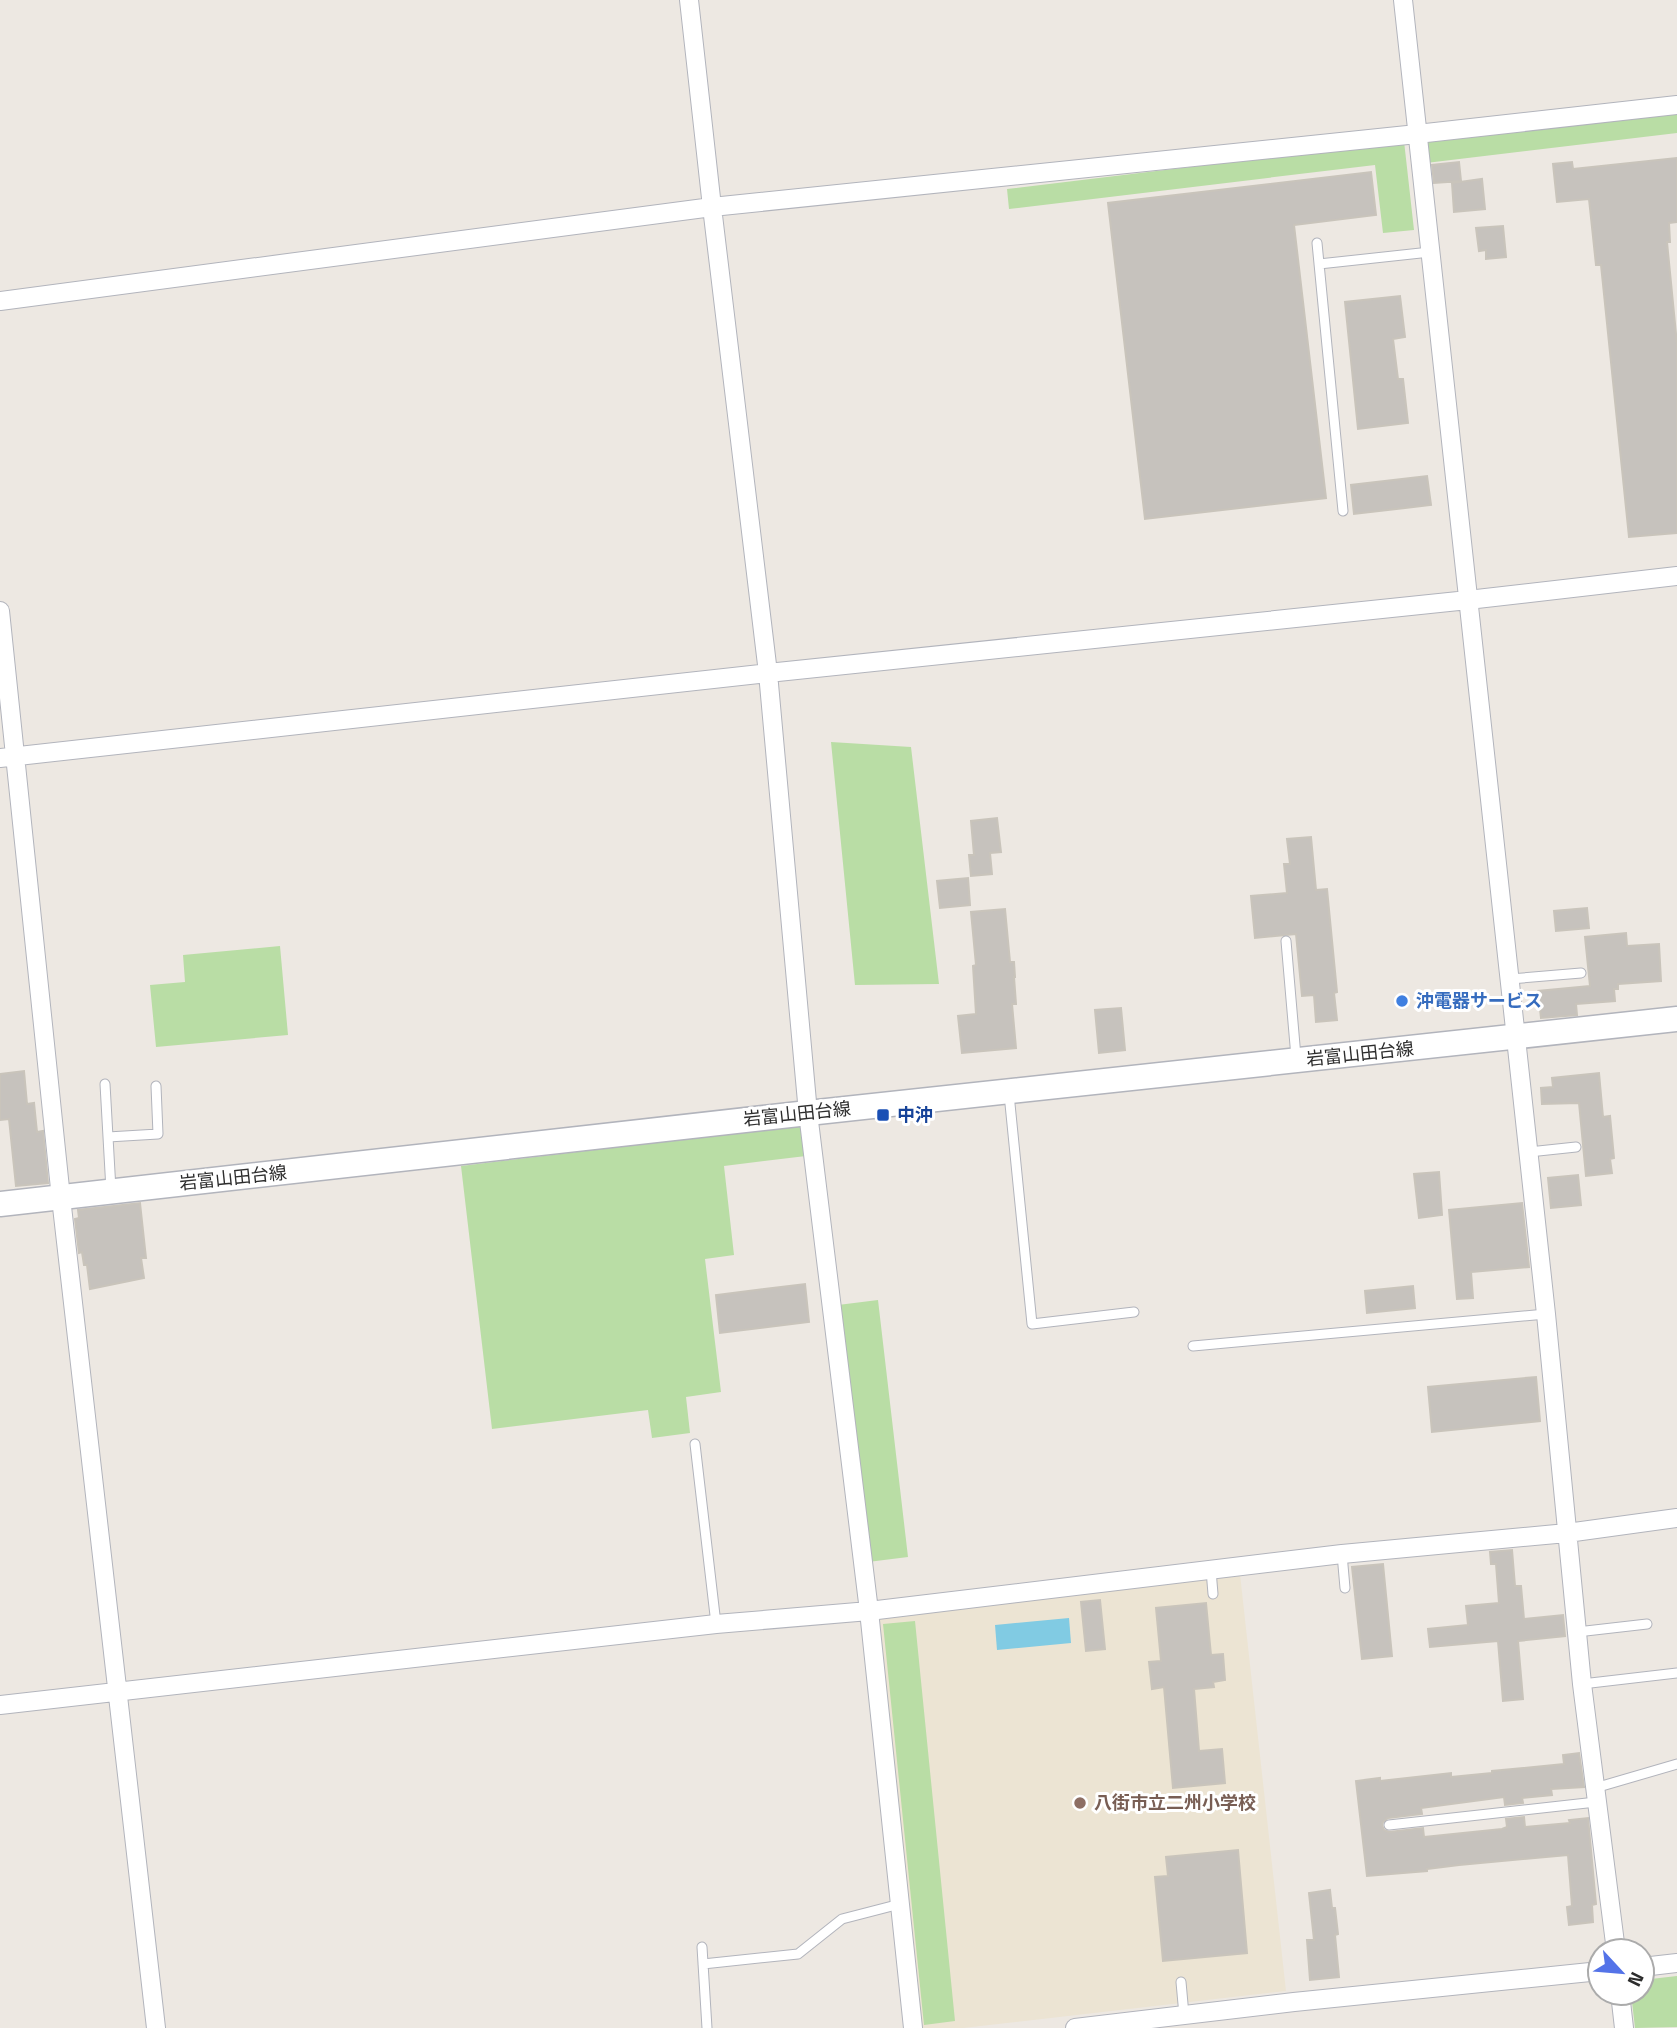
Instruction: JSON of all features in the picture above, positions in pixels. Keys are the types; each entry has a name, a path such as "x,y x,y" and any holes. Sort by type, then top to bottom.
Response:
{"main road":[{"name":"岩富山田台線","path":"0,1204 1677,1019"}],"street":[{"path":"690,0 768,673 808,1113 869,1611 913,2028"},
{"path":"1403,0 1529,1152 1582,1684 1614,1937"},
{"path":"0,301 712,207 1677,105"},
{"path":"8,757 1677,576"},
{"path":"0,611 8,757 156,2028"},
{"path":"0,1705 716,1624 869,1611 1342,1553 1567,1533 1677,1520"},
{"path":"1656,1965 1677,1962"},
{"path":"1075,2028 1586,1972"},
{"path":"1622,2007 1624,2028"}],"lane":[{"path":"1317,243 1343,511"},
{"path":"1319,264 1430,252"},
{"path":"1286,941 1296,1061"},
{"path":"1510,979 1581,973"},
{"path":"105,1084 111,1192"},
{"path":"108,1137 158,1134 156,1086"},
{"path":"1009,1091 1032,1324 1134,1312"},
{"path":"1529,1152 1576,1147"},
{"path":"1194,1346 1546,1314"},
{"path":"695,1444 716,1624"},
{"path":"1342,1553 1346,1588"},
{"path":"1211,1570 1213,1594"},
{"path":"1577,1632 1647,1625"},
{"path":"1582,1684 1677,1673"},
{"path":"1389,1825 1596,1795 1677,1764"},
{"path":"703,1964 799,1954 842,1919 900,1904"},
{"path":"702,1947 707,2028"},
{"path":"1181,1982 1184,2015"}],"shaded area":[{"name":"八街市立二州小学校","path":"1240,1574 1286,1991 963,2028 921,2028 874,1616"}],"green space":[{"path":"1677,112 1677,133 1426,163 1424,142"},
{"path":"1404,141 1414,230 1383,233 1375,165 1009,209 1007,189"},
{"path":"831,742 911,747 939,984 855,985"},
{"path":"280,946 288,1035 156,1047 150,985 185,982 183,955"},
{"path":"802,1125 806,1156 724,1166 734,1255 705,1259 721,1392 686,1397 690,1433 652,1438 648,1410 492,1429 461,1166"},
{"path":"878,1300 908,1557 868,1562 838,1305"},
{"path":"915,1621 955,2021 924,2025 883,1624"},
{"path":"1677,1976 1677,2027 1635,2028 1633,2007 1656,2007 1656,1978"}],"water":[{"path":"1069,1618 1071,1643 997,1650 995,1625"}],"building":[{"path":"1677,158 1677,222 1669,223 1670,242 1667,242 1677,344 1677,533 1629,537 1601,265 1596,265 1589,199 1557,202 1553,164 1572,162 1573,169"},
{"path":"1459,162 1461,181 1434,183 1432,165"},
{"path":"1371,172 1376,215 1294,225 1326,498 1145,519 1108,203"},
{"path":"1482,179 1485,209 1454,212 1452,183"},
{"path":"1503,226 1506,257 1486,259 1486,250 1479,251 1476,228"},
{"path":"1400,296 1405,337 1393,339 1398,379 1403,379 1408,423 1358,429 1345,302"},
{"path":"1427,476 1431,505 1354,514 1351,485"},
{"path":"997,818 1001,852 990,853 992,874 971,876 969,855 974,855 971,821"},
{"path":"1311,837 1316,890 1327,889 1337,992 1334,993 1337,1020 1316,1022 1314,995 1302,996 1296,934 1255,938 1251,896 1287,893 1284,864 1290,864 1287,839"},
{"path":"968,878 970,905 940,908 937,881"},
{"path":"1587,908 1589,928 1556,931 1554,911"},
{"path":"1005,909 1010,962 1014,962 1016,1004 1012,1004 1016,1048 962,1053 958,1016 976,1014 973,966 976,965 971,912"},
{"path":"1626,933 1627,946 1659,944 1661,981 1618,984 1618,989 1614,989 1615,1001 1576,1004 1577,1015 1541,1018 1538,991 1590,986 1585,937"},
{"path":"1121,1008 1125,1050 1099,1053 1095,1010"},
{"path":"24,1071 27,1104 34,1103 37,1132 43,1131 48,1183 16,1186 9,1119 0,1120 0,1074"},
{"path":"1599,1073 1603,1117 1610,1116 1614,1158 1610,1159 1612,1173 1586,1176 1579,1103 1542,1104 1541,1088 1553,1087 1552,1078"},
{"path":"1439,1172 1442,1215 1419,1218 1414,1174"},
{"path":"1578,1175 1581,1205 1551,1208 1548,1178"},
{"path":"140,1203 146,1258 141,1258 144,1278 90,1289 87,1265 84,1265 82,1252 79,1253 75,1219 79,1218 78,1210"},
{"path":"1522,1203 1529,1267 1471,1272 1473,1298 1457,1299 1449,1210"},
{"path":"805,1284 809,1322 720,1333 716,1295"},
{"path":"1413,1286 1415,1308 1367,1313 1365,1291"},
{"path":"1536,1377 1540,1421 1432,1432 1428,1387"},
{"path":"1512,1550 1515,1586 1521,1586 1524,1619 1563,1615 1565,1636 1518,1641 1523,1699 1503,1701 1498,1641 1430,1647 1428,1629 1468,1625 1466,1606 1499,1603 1496,1564 1491,1564 1490,1552"},
{"path":"1383,1564 1392,1656 1362,1659 1352,1567"},
{"path":"1100,1600 1105,1649 1086,1651 1081,1602"},
{"path":"1206,1603 1211,1655 1223,1654 1225,1680 1213,1682 1214,1687 1194,1689 1199,1751 1222,1749 1225,1783 1173,1788 1164,1687 1152,1689 1149,1662 1161,1661 1156,1608"},
{"path":"1579,1753 1584,1787 1551,1789 1552,1795 1522,1798 1523,1803 1505,1805 1504,1797 1421,1808 1422,1814 1388,1818 1382,1825 1384,1830 1389,1832 1423,1828 1424,1837 1502,1829 1507,1827 1506,1819 1524,1817 1525,1827 1570,1823 1569,1820 1588,1818 1596,1904 1592,1905 1593,1922 1569,1925 1567,1907 1572,1906 1568,1855 1367,1876 1356,1781 1451,1773 1451,1777 1564,1764 1563,1755"},
{"path":"1238,1850 1247,1953 1163,1961 1155,1877 1168,1876 1166,1857"},
{"path":"1330,1890 1338,1934 1335,1935 1339,1977 1310,1980 1307,1940 1314,1940 1309,1893"}],"place":[{"name":"沖電器サービス","path":"1402,1001"},
{"name":"中沖","path":"883,1115"},
{"name":"八街市立二州小学校","path":"1080,1803"}]}
